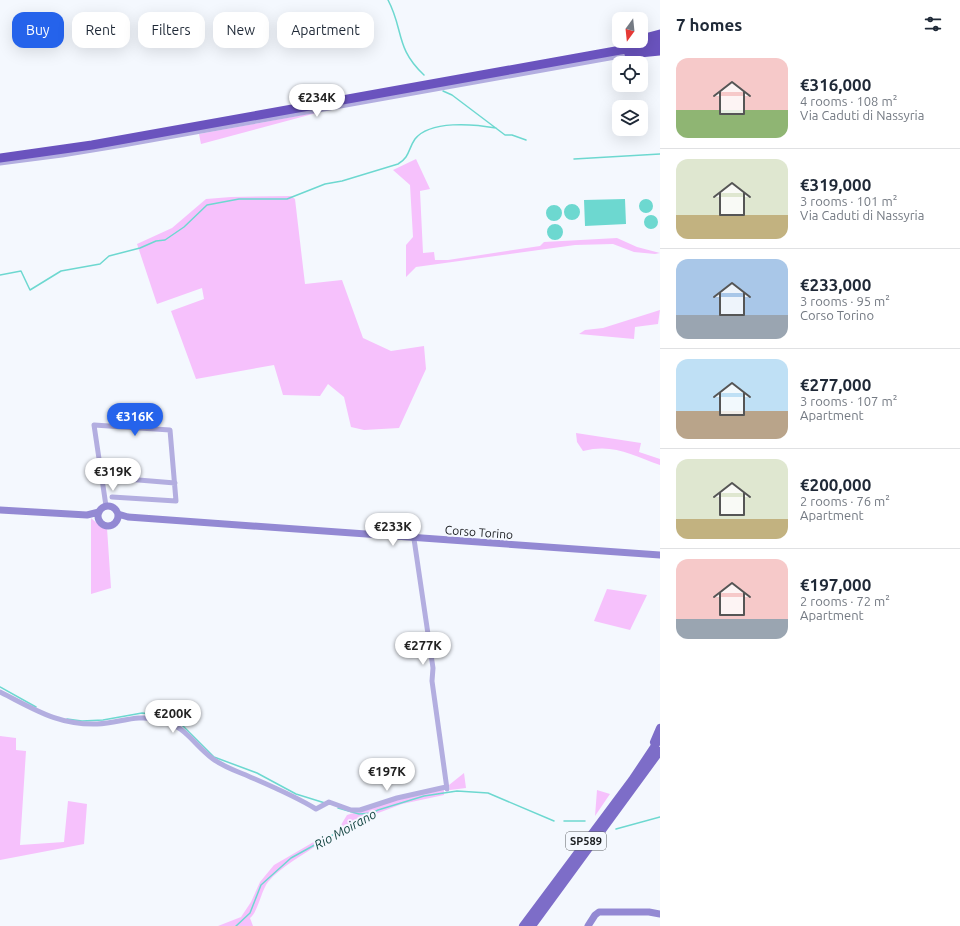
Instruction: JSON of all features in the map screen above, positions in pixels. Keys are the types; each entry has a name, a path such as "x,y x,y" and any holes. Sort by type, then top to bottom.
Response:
{"highway":[{"path":"648,37 660,34"},
{"path":"0,158 92,145 609,50 660,39"},
{"path":"0,152 89,140 609,50 660,43"},
{"path":"609,50 615,48"},
{"path":"609,50 632,54 660,51"}],"main road":[{"path":"106,506 114,508 117,517 108,526 102,524 99,516 106,506"},
{"path":"0,510 99,516"},
{"name":"Corso Torino","path":"117,517 414,539 660,555"},
{"path":"648,756 660,728"},
{"name":"SP589","path":"523,926 660,738"},
{"name":"SP589","path":"532,926 659,754"},
{"path":"588,926 595,915 599,912 649,912 660,914"}],"street":[{"path":"0,163 123,145 632,54"},
{"path":"106,506 94,426 170,430 176,502 112,497"},
{"path":"102,477 175,483"},
{"path":"0,692 49,717 61,721 96,724 136,717 147,717 175,724 212,758 225,767 300,800 316,810 326,803 351,810 360,810 397,798 447,789 432,681 433,668 414,539"}],"shaded area":[{"path":"324,111 201,144 199,134"},
{"path":"416,159 430,189 420,191 423,253 434,252 435,260 448,260 540,246 544,242 617,238 637,247 660,253 634,252 613,244 575,245 416,267 406,277 406,245 413,237 410,185 393,170"},
{"path":"291,196 295,199 305,284 342,280 363,338 391,351 424,346 426,369 399,428 364,430 351,427 344,397 328,384 320,396 283,395 274,365 196,379 171,311 204,299 202,288 157,304 137,244 172,228 206,199"},
{"path":"625,199 626,224 585,226 584,200"},
{"path":"643,199 649,199 653,203 653,209 649,213 643,213 639,209 639,203"},
{"path":"572,204 578,206 580,212 578,218 572,220 566,218 564,212 566,206"},
{"path":"554,205 560,207 562,213 560,219 554,221 548,219 546,213 548,207"},
{"path":"648,215 654,215 658,219 658,225 654,229 648,229 644,225 644,219"},
{"path":"555,224 561,226 563,232 561,238 555,240 549,238 547,232 549,226"},
{"path":"660,310 658,324 635,327 634,339 579,334 585,330 603,328"},
{"path":"576,433 641,443 639,452 660,459 660,465 613,449 604,448 583,451 577,442"},
{"path":"91,518 100,526 107,528 111,588 91,594"},
{"path":"607,589 647,595 630,630 594,621"},
{"path":"0,736 16,738 16,750 26,751 20,845 64,842 68,801 87,804 84,844 0,860"},
{"path":"464,773 466,788 450,790 449,785"},
{"path":"444,789 444,795 402,804 373,815 336,833 347,815 389,802"},
{"path":"597,790 610,794 595,816"},
{"path":"317,840 320,843 286,866 268,882 253,915 250,918 253,926 218,926 241,917 251,902 260,882 274,865"}],"waterway":[{"name":"Rio Moirano","path":"388,0 408,56 424,75"},
{"name":"Rio Moirano","path":"443,91 452,95 505,135 512,135 526,140"},
{"path":"0,275 21,271 30,290 61,271 100,264 109,256 140,248 156,241 165,240 184,227 207,205 239,199 287,199 325,184 342,181 398,164 405,159 415,139 422,133 441,126 476,125 496,128"},
{"name":"Rio Moirano","path":"574,159 660,154"},
{"path":"0,687 36,707"},
{"path":"67,719 82,721 103,720 142,713 169,716 180,723 214,757 257,773 296,794 325,803"},
{"name":"Rio Moirano","path":"236,926 250,913 261,885 291,858 378,810 424,796 457,791 488,793 554,821"},
{"path":"338,808 359,814 373,813"},
{"name":"Rio Moirano","path":"616,829 660,817"},
{"name":"Rio Moirano","path":"564,821 585,821"}]}
